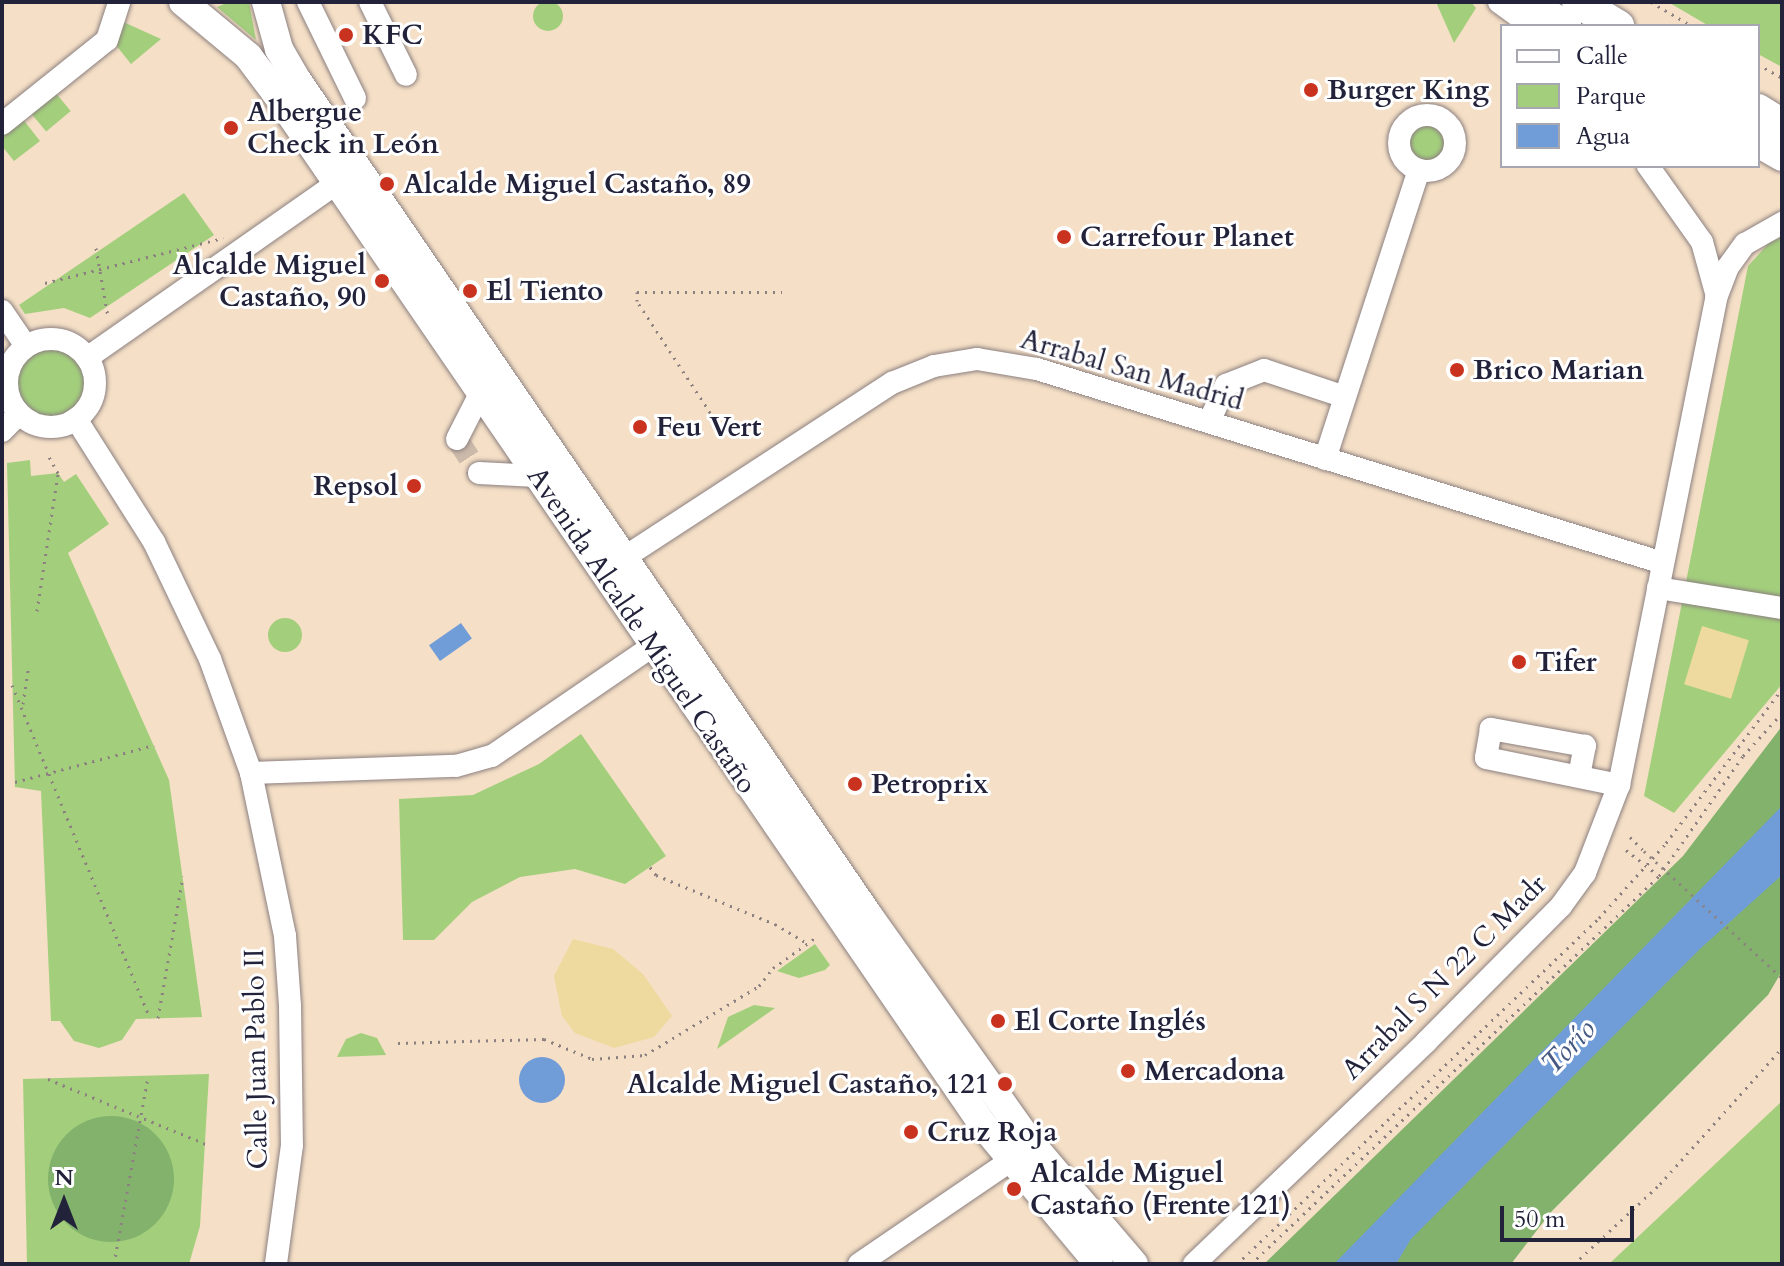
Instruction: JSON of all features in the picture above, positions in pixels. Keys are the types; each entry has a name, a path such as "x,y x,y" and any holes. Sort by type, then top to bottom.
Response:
{"highway":[{"path":"1525,2 1562,24"},
{"path":"1578,2 1615,24"},
{"path":"1760,111 1782,125"},
{"path":"1760,142 1782,155"}],"main road":[{"name":"Avenida Alcalde Miguel Castaño","path":"183,2 248,56 1010,1161 1099,1264"},
{"name":"Avenida Alcalde Miguel Castaño","path":"266,2 279,49 297,80 698,666 1005,1109 1081,1208 1134,1264"}],"street":[{"path":"2,124 107,40 119,2"},
{"path":"308,2 355,98"},
{"path":"370,2 406,75"},
{"path":"1499,2 1529,24"},
{"name":"Arrabal S N 22 C Madr","path":"1650,168 1689,220 1711,261 1716,298"},
{"path":"1325,459 1419,170"},
{"path":"87,358 337,183"},
{"name":"Arrabal S N 22 C Madr","path":"1689,220 1711,235 1745,244"},
{"name":"Arrabal S N 22 C Madr","path":"1194,1264 1561,906 1604,836 1619,785 1716,298 1728,267 1745,244 1782,223"},
{"path":"2,311 26,346"},
{"path":"59,340 87,358 94,390 76,419 53,427 19,414 7,379 26,346 59,340"},
{"name":"Arrabal San Madrid","path":"625,557 892,383 934,366 977,359 1037,369 1663,563"},
{"path":"1209,422 1226,385 1264,370 1345,397"},
{"path":"457,439 480,394"},
{"path":"2,431 19,414"},
{"name":"Calle Juan Pablo II","path":"76,419 154,542 210,659 251,773 285,936 290,1006 292,1145 276,1264"},
{"path":"479,473 537,476"},
{"path":"584,544 625,557 623,587 629,608"},
{"path":"1658,588 1782,608"},
{"path":"251,773 456,766 492,756 654,645 681,652 698,666"},
{"path":"1579,776 1619,785"},
{"path":"859,1264 1010,1161"}],"path":[{"path":"1651,2 1689,24"},
{"path":"1760,65 1782,78"},
{"path":"45,283 224,238"},
{"path":"96,248 108,317"},
{"path":"719,426 637,301 637,292 782,292"},
{"path":"37,611 58,473 47,453"},
{"path":"22,708 29,664"},
{"path":"12,685 150,1018"},
{"path":"1237,1264 1647,866 1782,689"},
{"path":"1251,1264 1659,876 1743,756 1782,713"},
{"path":"15,782 154,745"},
{"path":"1630,837 1782,978"},
{"path":"1626,850 1659,876"},
{"path":"650,867 656,875 775,924 807,944"},
{"path":"158,1018 183,876"},
{"path":"398,1043 544,1039 592,1059 645,1055 759,986 773,968 818,936"},
{"path":"1574,1264 1660,1184 1782,1048"},
{"path":"114,1264 148,1076"},
{"path":"48,1079 206,1144"}],"green space":[{"path":"548,1 559,5 563,16 559,27 548,31 537,27 533,16 537,5"},
{"path":"229,2 249,2 256,40 217,7"},
{"path":"1436,2 1471,2 1476,8 1454,43"},
{"path":"1668,2 1782,2 1782,67 1760,55 1760,24 1706,24"},
{"path":"119,20 161,39 131,64 115,44"},
{"path":"54,91 71,111 46,131 29,112"},
{"path":"22,118 40,141 14,161 2,146 2,134"},
{"path":"1427,126 1439,131 1444,143 1439,155 1427,160 1415,155 1410,143 1415,131"},
{"path":"184,193 214,235 90,318 64,308 25,314 19,305"},
{"path":"1782,237 1782,684 1674,813 1644,796 1748,266 1769,243"},
{"path":"51,347 71,353 81,363 87,383 81,403 71,413 51,419 31,413 21,403 15,383 21,363 31,353"},
{"path":"30,460 31,476 58,473 64,482 76,474 109,524 68,553 169,780 202,1017 136,1019 122,1040 99,1048 74,1041 60,1021 51,1021 41,791 15,787 7,463"},
{"path":"285,618 297,623 302,635 297,647 285,652 273,647 268,635 273,623"},
{"path":"1782,726 1782,971 1768,995 1551,1212 1511,1264 1264,1264 1683,856"},
{"path":"581,734 666,856 625,884 575,869 520,877 472,902 434,940 403,940 399,799 473,795 539,764"},
{"path":"815,944 830,965 825,970 799,978 777,971"},
{"path":"754,1005 775,1008 717,1049 728,1017"},
{"path":"361,1033 377,1038 386,1055 337,1057 346,1039"},
{"path":"209,1074 200,1226 189,1264 27,1264 23,1079"},
{"path":"1782,1101 1782,1264 1609,1264"},
{"path":"111,1116 135,1121 155,1135 169,1155 174,1179 169,1203 155,1223 135,1237 111,1242 87,1237 67,1223 53,1203 48,1179 53,1155 67,1135 87,1121"}],"sand":[{"path":"1702,626 1749,640 1731,699 1684,684"},
{"path":"573,939 613,949 643,974 672,1016 654,1037 614,1048 575,1033 562,1016 554,976"}],"water":[{"path":"461,623 472,639 440,661 429,645"},
{"name":"Torío","path":"1782,806 1782,875 1701,948 1411,1239 1396,1264 1334,1264"},
{"path":"542,1057 558,1064 565,1080 558,1096 542,1103 526,1096 519,1080 526,1064"}],"tunnel":[{"path":"457,439 479,473"}],"place":[{"name":"KFC","path":"346,35"},
{"name":"Burger King","path":"1311,90"},
{"name":"Albergue Check in León","path":"231,128"},
{"name":"Alcalde Miguel Castaño, 89","path":"387,184"},
{"name":"Carrefour Planet","path":"1064,237"},
{"name":"Alcalde Miguel Castaño, 90","path":"382,281"},
{"name":"El Tiento","path":"470,291"},
{"name":"Brico Marian","path":"1457,370"},
{"name":"Feu Vert","path":"640,427"},
{"name":"Repsol","path":"414,486"},
{"name":"Tifer","path":"1519,662"},
{"name":"Petroprix","path":"855,784"},
{"name":"El Corte Inglés","path":"998,1021"},
{"name":"Mercadona","path":"1128,1071"},
{"name":"Alcalde Miguel Castaño, 121","path":"1005,1084"},
{"name":"Cruz Roja","path":"911,1132"},
{"name":"Alcalde Miguel Castaño (Frente 121)","path":"1014,1189"}]}
